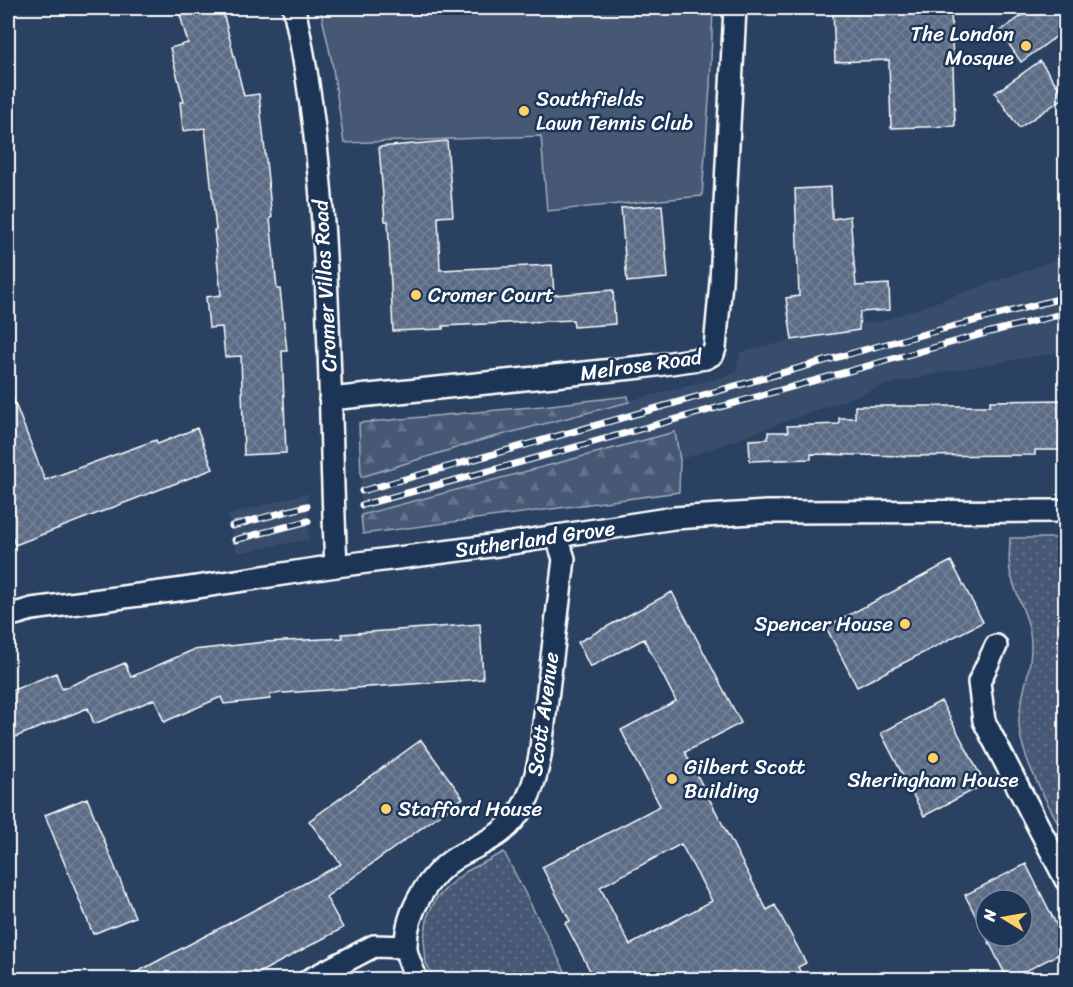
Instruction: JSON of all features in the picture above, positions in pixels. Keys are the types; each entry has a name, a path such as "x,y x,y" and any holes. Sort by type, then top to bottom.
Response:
{"street":[{"name":"Cromer Villas Road","path":"294,8 306,73 322,199 336,566"},
{"name":"Melrose Road","path":"330,399 642,367 706,358 713,354 721,282 735,8"},
{"name":"Sutherland Grove","path":"8,616 32,609 557,537 674,518 767,512 1065,511"},
{"name":"Scott Avenue","path":"405,946 416,902 430,878 455,858 508,826 525,805 536,780 564,559 557,537"},
{"path":"996,646 979,682 984,721 1065,880"},
{"path":"309,980 374,946 405,946 417,980"}],"shaded area":[{"path":"1065,257 1065,351 944,372 883,386 680,460 675,432 361,515 361,477 482,440 736,373 740,352 875,321 876,323"},
{"path":"307,493 309,539 237,553 228,515"}],"green space":[{"name":"Southfields Lawn Tennis Club","path":"320,8 713,8 702,196 547,211 541,136 344,143 332,62"},
{"path":"628,396 629,402 482,440 361,477 359,423"},
{"path":"675,432 680,460 679,492 363,534 361,515"},
{"path":"1010,538 1065,538 1065,836 1028,763 1020,732 1020,709 1030,663 1031,645 1026,617 1010,571"},
{"path":"504,852 569,979 434,979 426,963 424,938 428,915 436,899 467,871"}],"building":[{"path":"178,8 222,8 244,96 259,94 277,289 280,289 287,351 282,351 286,453 244,455 241,356 225,357 222,327 209,328 206,297 221,295 214,230 216,230 205,128 183,131 180,102 184,102 170,48 188,43"},
{"path":"833,8 951,8 955,126 891,128 889,60 835,62"},
{"name":"The London Mosque","path":"1033,8 1052,8 1065,30 1021,62 1000,31"},
{"path":"1040,61 1065,97 1019,128 995,93"},
{"path":"447,141 453,216 438,217 440,270 552,265 554,295 613,290 615,324 574,327 573,320 443,326 443,329 393,331 388,221 385,221 379,147"},
{"path":"831,187 832,219 850,216 856,286 889,284 890,310 860,312 859,330 792,340 786,298 799,296 795,189"},
{"path":"662,205 668,278 627,282 621,208"},
{"path":"8,388 45,480 156,440 158,444 197,428 213,469 15,545 8,526"},
{"path":"1065,400 1065,450 1035,450 1035,455 811,454 811,459 750,461 749,440 768,439 768,432 788,432 787,426 839,424 839,418 855,418 855,406 990,406 990,401"},
{"name":"Spencer House","path":"951,561 983,622 857,687 826,627"},
{"name":"Gilbert Scott Building","path":"672,592 741,723 685,752 767,910 775,905 806,963 798,967 804,980 595,980 565,923 570,921 542,867 660,806 621,730 676,701 644,639 590,667 578,642","holes":["681,844 712,901 630,945 600,887"]},
{"path":"480,624 483,679 270,694 270,699 224,704 221,697 164,722 155,699 94,724 88,708 8,740 8,692 56,673 62,689 125,663 131,677 193,650 265,642 343,638 342,634"},
{"name":"Sheringham House","path":"941,701 985,784 924,816 881,733"},
{"path":"421,740 463,798 326,897 343,928 246,980 122,980 341,864 309,821"},
{"path":"87,798 135,917 93,934 45,815"},
{"path":"1026,864 1065,942 1065,951 1008,980 992,948 1034,948 1034,888 979,888"},
{"path":"974,890 974,913 965,895"}],"railway":[{"path":"362,491 867,349 1066,297"},
{"path":"362,505 1066,313"},
{"path":"232,526 307,506"},
{"path":"235,540 308,521"}],"place":[{"name":"The London Mosque","path":"1026,46"},
{"name":"Southfields Lawn Tennis Club","path":"524,111"},
{"name":"Cromer Court","path":"416,295"},
{"name":"Spencer House","path":"905,624"},
{"name":"Sheringham House","path":"933,758"},
{"name":"Gilbert Scott Building","path":"672,779"},
{"name":"Stafford House","path":"386,809"}]}
